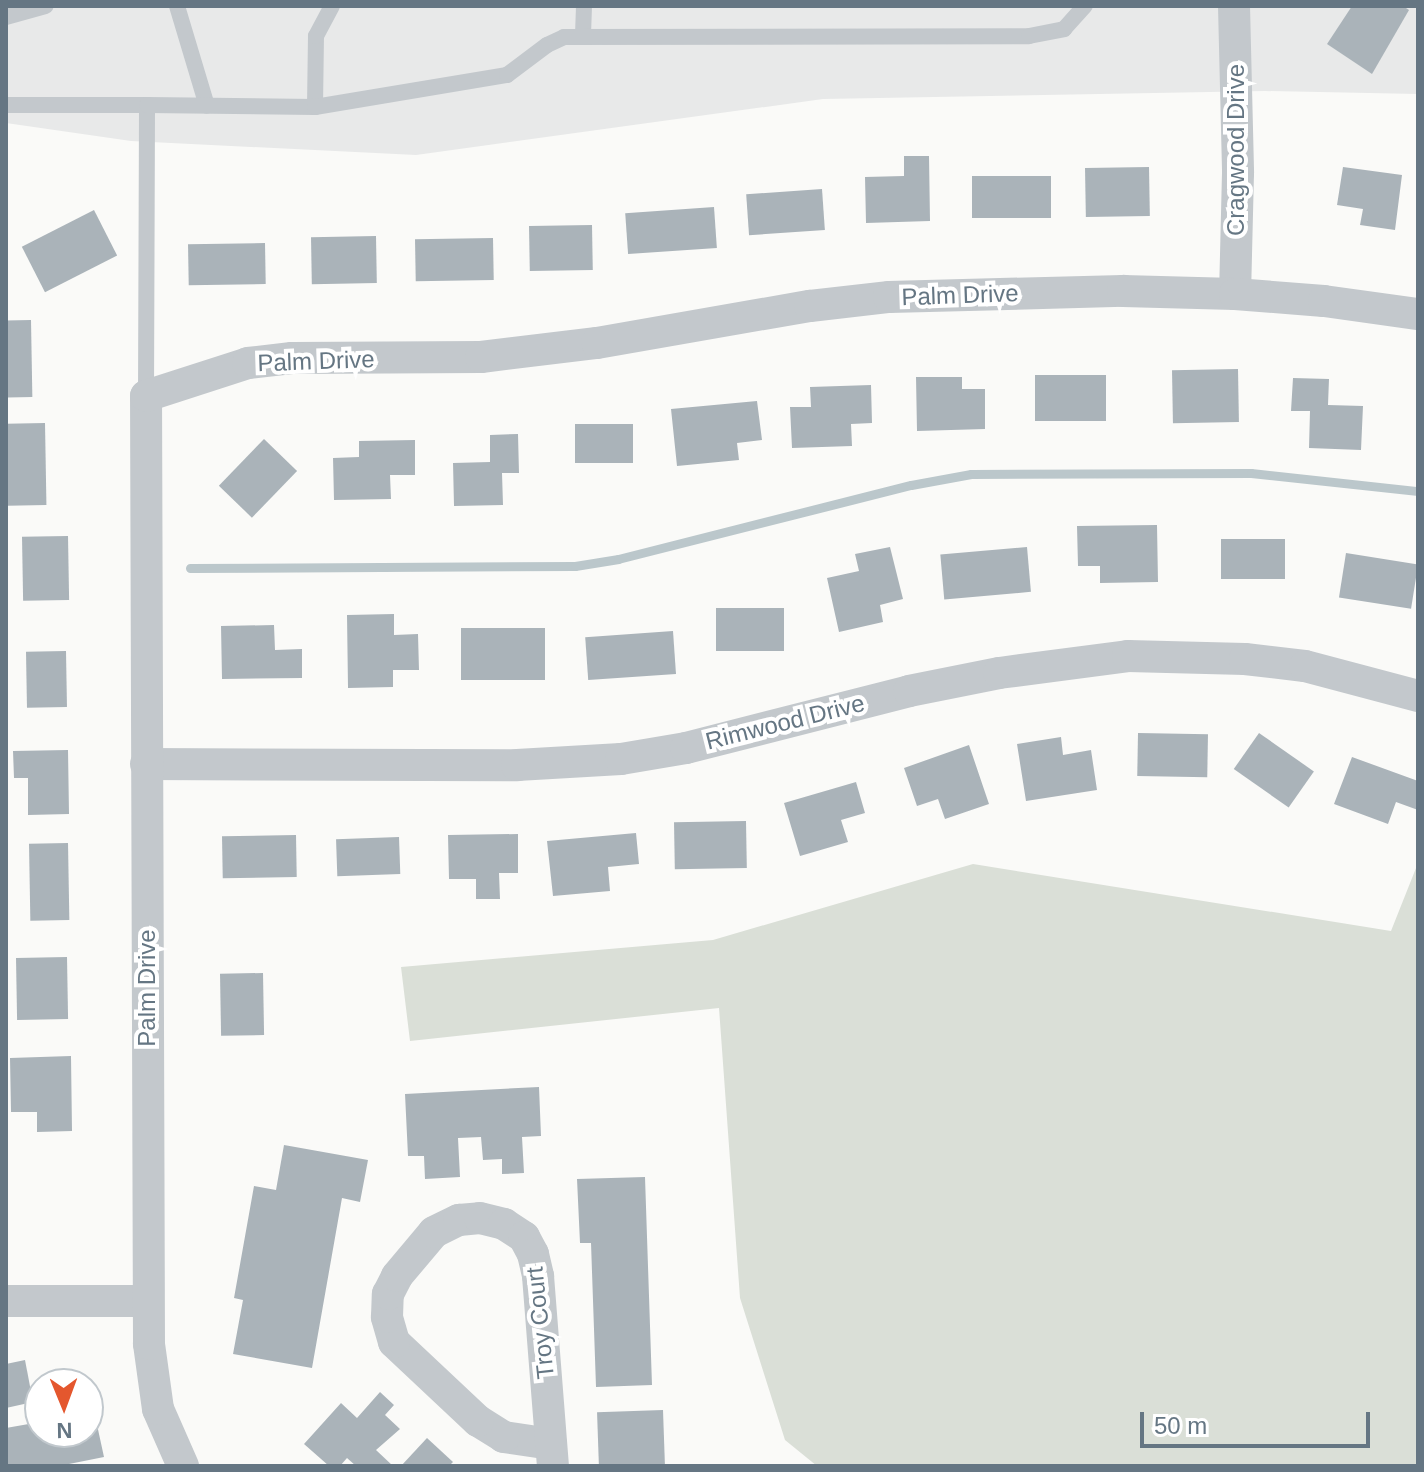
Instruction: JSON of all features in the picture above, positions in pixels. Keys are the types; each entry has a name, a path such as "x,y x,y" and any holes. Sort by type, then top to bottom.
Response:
{"street":[{"name":"Cragwood Drive","path":"1234,6 1238,173 1235,294"},
{"name":"Palm Drive","path":"179,1464 158,1409 151,1376 148,1301 146,396 248,363 292,358 481,357 889,297 1123,291 1235,294 1324,301 1418,314"},
{"name":"Rimwood Drive","path":"146,764 517,765 621,759 686,748 984,676 1063,662 1128,656 1245,659 1305,666 1418,696"},
{"name":"Troy Court","path":"480,1218 504,1224 524,1237 538,1276 552,1455 504,1437 478,1421 394,1342 387,1317 388,1294 397,1276 434,1232 459,1220 480,1218"},
{"path":"6,1301 148,1301"}],"lane":[{"path":"6,17 46,6"},
{"path":"177,6 207,106"},
{"path":"315,107 316,36 332,6"},
{"path":"583,35 584,6"},
{"path":"6,105 315,107 507,75 547,45 564,37 1029,36 1064,29 1085,6"},
{"path":"146,396 147,105"}],"shaded area":[{"path":"6,6 1418,6 1418,94 1265,91 823,99 416,155 131,141 6,123"},
{"path":"1418,863 1418,1466 817,1466 785,1440 740,1298 719,1008 410,1041 401,967 713,940 973,864 1391,931"}],"building":[{"path":"1352,6 1403,6 1409,10 1372,74 1327,44"},
{"path":"904,156 929,156 930,221 866,223 865,177 904,176"},
{"path":"1149,167 1150,216 1086,217 1085,168"},
{"path":"1343,167 1402,175 1395,230 1360,225 1363,209 1337,205"},
{"path":"972,176 1051,176 1051,218 972,218"},
{"path":"822,189 825,230 749,235 746,194"},
{"path":"714,207 717,248 628,254 625,213"},
{"path":"94,210 117,255 45,292 22,247"},
{"path":"592,225 593,270 530,271 529,226"},
{"path":"376,236 377,283 312,284 311,237"},
{"path":"493,238 494,280 416,281 415,239"},
{"path":"265,243 266,284 189,285 188,244"},
{"path":"6,320 31,320 32,397 7,397"},
{"path":"1238,369 1239,422 1173,423 1172,370"},
{"path":"1035,375 1106,375 1106,421 1035,421"},
{"path":"916,377 962,377 962,389 985,389 985,429 917,431"},
{"path":"1293,378 1329,379 1328,405 1363,406 1361,450 1309,448 1310,411 1291,411"},
{"path":"871,385 872,423 851,424 852,446 792,448 790,407 811,407 810,387"},
{"path":"757,401 762,440 737,443 739,460 677,466 671,409"},
{"path":"45,423 46,505 7,506 6,424"},
{"path":"575,424 633,424 633,463 575,463"},
{"path":"518,434 519,473 502,473 503,505 454,506 453,463 490,462 490,435"},
{"path":"264,439 297,471 252,518 219,486"},
{"path":"415,440 415,475 390,475 391,499 334,500 333,458 359,457 359,441"},
{"path":"1157,525 1158,582 1100,583 1100,566 1078,566 1077,526"},
{"path":"68,536 69,600 23,601 22,537"},
{"path":"1221,539 1285,539 1285,579 1221,579"},
{"path":"890,547 903,599 880,605 883,622 839,632 827,578 859,571 855,554"},
{"path":"1027,547 1031,592 944,599 940,555"},
{"path":"1346,553 1418,564 1411,609 1339,597"},
{"path":"716,608 784,608 784,651 716,651"},
{"path":"394,614 394,635 418,634 419,670 393,670 393,687 348,688 347,615"},
{"path":"274,625 275,650 302,649 302,678 222,679 221,626"},
{"path":"461,628 545,628 545,680 461,680"},
{"path":"673,631 676,674 588,680 585,637"},
{"path":"66,651 67,707 27,708 26,652"},
{"path":"1138,733 1208,734 1207,777 1137,776"},
{"path":"1259,733 1314,771 1289,807 1234,769"},
{"path":"1061,737 1063,755 1091,750 1097,790 1026,801 1017,744"},
{"path":"969,745 989,804 945,819 938,799 917,806 904,768"},
{"path":"68,750 69,814 28,815 28,778 14,778 13,751"},
{"path":"1352,757 1418,781 1418,810 1396,802 1388,824 1334,804"},
{"path":"856,782 865,813 841,820 848,842 800,856 784,803"},
{"path":"746,821 747,868 675,869 674,822"},
{"path":"636,833 639,864 608,867 610,891 553,896 547,841"},
{"path":"518,834 518,873 499,873 500,899 476,899 476,879 449,879 448,835"},
{"path":"296,835 297,877 223,878 222,836"},
{"path":"399,837 400,874 337,876 336,839"},
{"path":"68,843 69,920 30,921 29,844"},
{"path":"67,957 68,1019 17,1020 16,958"},
{"path":"263,973 264,1035 221,1036 220,974"},
{"path":"71,1056 72,1131 37,1132 37,1112 11,1112 10,1058"},
{"path":"539,1087 541,1136 522,1137 524,1173 502,1174 502,1159 483,1160 481,1137 458,1138 460,1177 425,1179 424,1156 408,1156 405,1094"},
{"path":"284,1145 368,1160 360,1202 342,1198 312,1368 233,1354 243,1300 234,1298 254,1186 276,1190"},
{"path":"645,1177 652,1385 596,1387 591,1243 580,1243 577,1179"},
{"path":"25,1360 27,1368 24,1368 24,1404 6,1408 6,1364"},
{"path":"380,1392 394,1405 385,1415 400,1429 376,1450 393,1466 356,1466 347,1458 340,1466 329,1466 304,1444 341,1403 357,1418"},
{"path":"663,1410 665,1466 599,1466 597,1412"},
{"path":"24,1425 24,1448 102,1448 104,1457 59,1466 6,1466 6,1428"},
{"path":"427,1438 453,1462 449,1466 401,1466"}],"waterway":[{"path":"190,568 575,566 618,559 911,485 971,474 1251,473 1418,491"}]}
